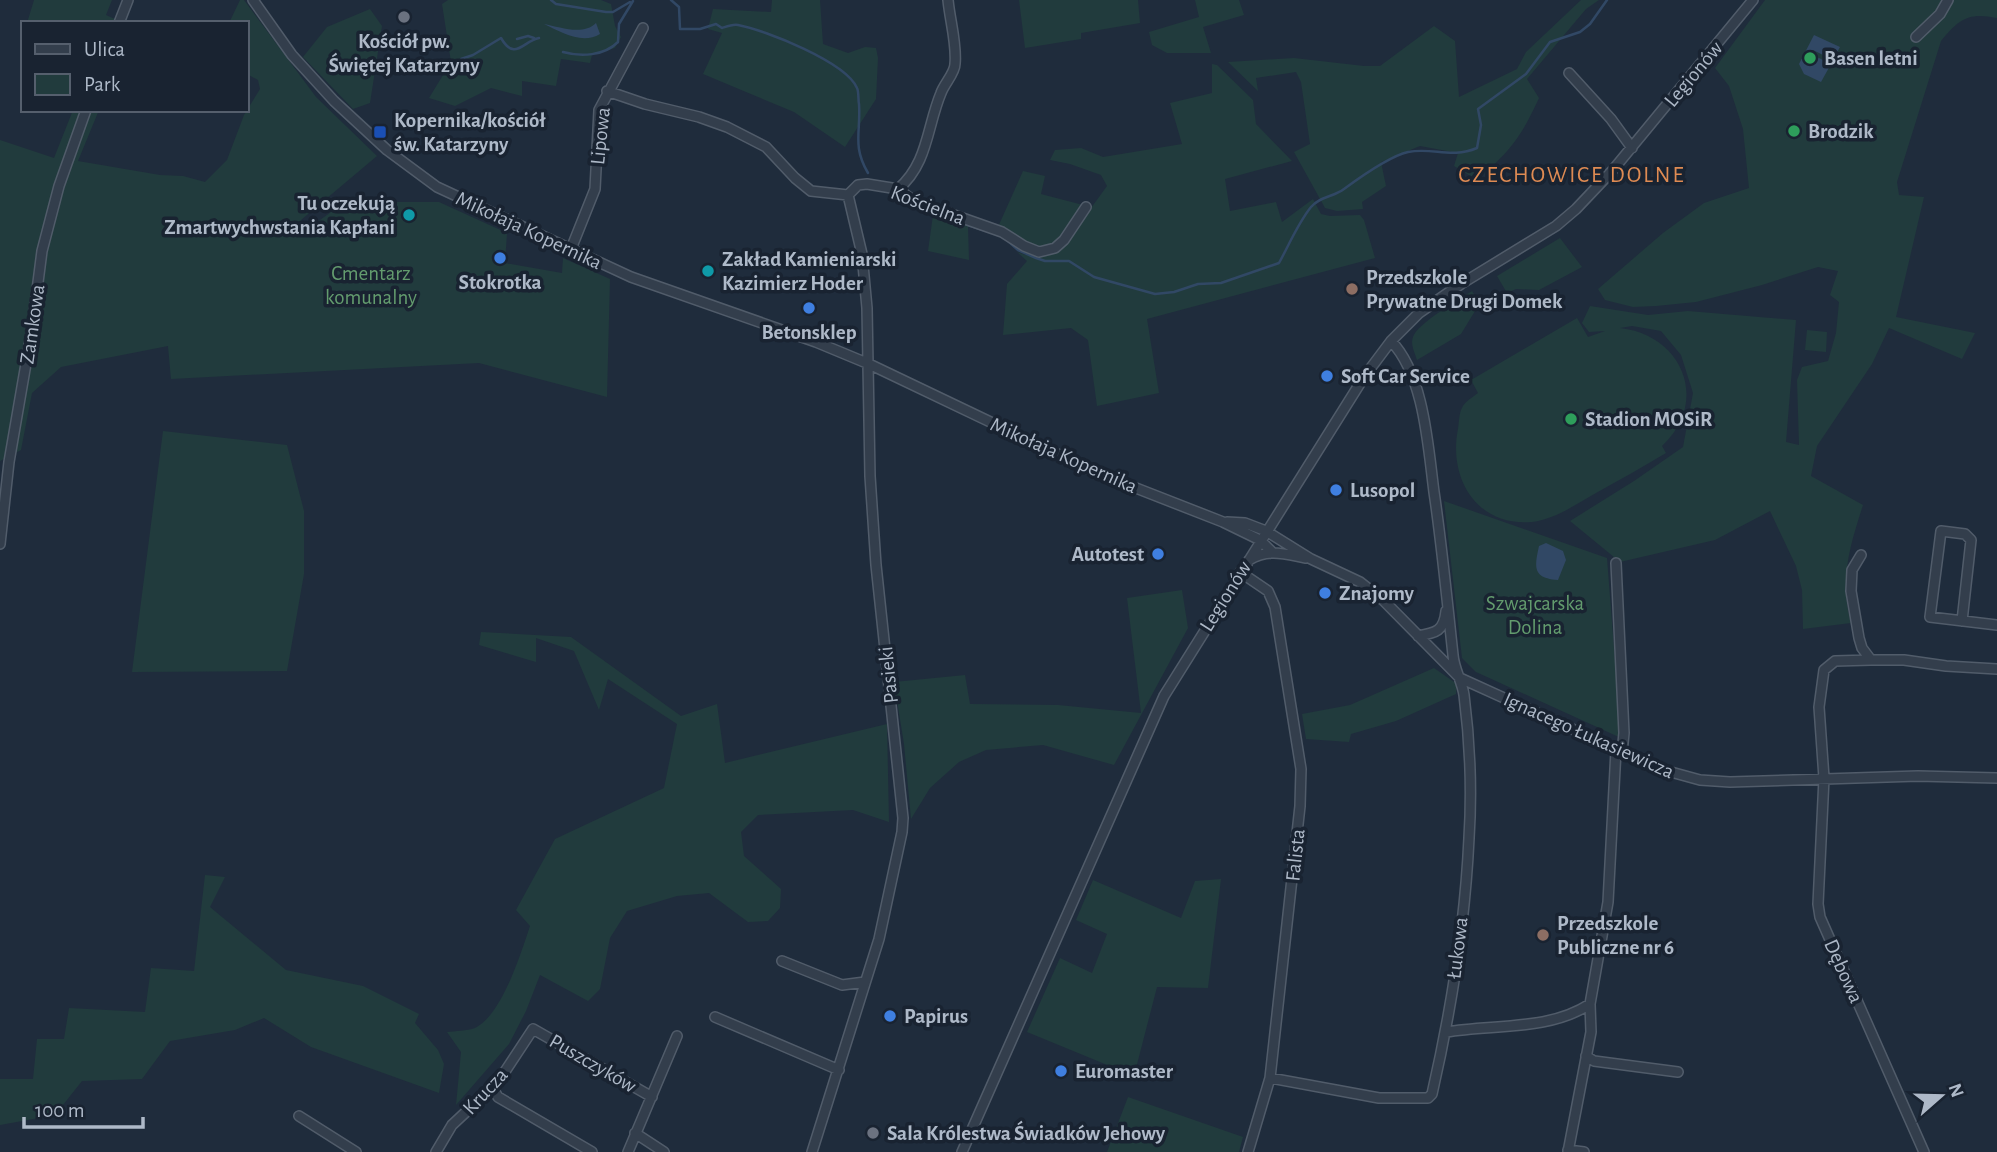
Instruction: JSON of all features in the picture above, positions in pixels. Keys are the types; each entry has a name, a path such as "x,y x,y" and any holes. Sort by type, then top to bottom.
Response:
{"street":[{"path":"120,21 128,0"},
{"name":"Mikołaja Kopernika","path":"253,0 292,55 350,116 405,164 449,193 661,289 816,342 869,364 1095,472 1223,522 1260,540"},
{"path":"898,189 922,158 942,90 956,67 948,0"},
{"name":"Legionów","path":"962,1152 1164,696 1364,377 1391,341 1434,302 1556,226 1591,195 1753,0"},
{"path":"1916,37 1940,14 1948,0"},
{"name":"Lipowa","path":"571,249 595,189 599,110 643,28"},
{"path":"1569,73 1611,119 1632,148"},
{"name":"Kościelna","path":"607,91 727,127 766,147 811,191 848,195 858,185 867,184 898,189 914,201 1002,232 1024,246 1040,252 1055,248 1064,240 1086,206"},
{"name":"Zamkowa","path":"0,544 9,462 32,329 42,251 59,186 85,112"},
{"path":"848,195 862,254 869,364"},
{"name":"Łukowa","path":"1270,1078 1379,1098 1428,1098 1432,1094 1446,1032 1460,934 1469,840 1471,784 1464,695 1454,663 1430,464 1419,401 1412,374 1399,349 1391,341"},
{"name":"Pasieki","path":"812,1152 879,939 902,832 903,818 876,565 870,476 869,364"},
{"name":"Mikołaja Kopernika","path":"1223,522 1245,523 1266,531"},
{"name":"Ignacego Łukasiewicza","path":"1266,531 1311,559 1360,582 1384,601 1460,678 1660,769 1700,780 1730,782 1956,776 1997,778"},
{"path":"1962,621 1971,540 1965,534 1941,531 1930,617 1962,621 1997,625"},
{"path":"1260,540 1272,552"},
{"name":"Ignacego Łukasiewicza","path":"1247,561 1261,553 1272,552 1311,559"},
{"path":"1861,555 1852,570 1851,592 1858,638 1871,660"},
{"path":"1584,1152 1568,1151 1586,1056 1592,1018 1590,1004 1608,902 1619,751 1624,733 1616,563"},
{"name":"Falista","path":"1240,572 1268,591 1275,607 1301,769 1296,852 1270,1078 1248,1152"},
{"name":"Łukowa","path":"1432,650 1432,641 1445,620 1447,592"},
{"path":"1418,636 1436,633"},
{"path":"1432,650 1440,649 1451,636"},
{"name":"Dębowa","path":"1924,1152 1820,917 1818,894 1824,778 1818,716 1819,694 1824,670 1835,661 1904,660 1997,669"},
{"path":"782,961 842,985 865,982"},
{"path":"1446,1032 1555,1019 1576,1013 1590,1004"},
{"path":"715,1017 839,1070"},
{"name":"Krucza","path":"436,1152 452,1125 492,1087 533,1029"},
{"name":"Puszczyków","path":"533,1029 652,1097"},
{"path":"628,1152 677,1036"},
{"path":"1586,1056 1594,1060 1678,1072"},
{"path":"492,1087 498,1097 592,1152"},
{"path":"299,1116 356,1152"},
{"path":"635,1133 664,1152"}],"green space":[{"path":"34,0 112,0 106,15 117,20 117,21 28,21"},
{"name":"Cmentarz komunalny","path":"240,0 244,0 316,97 377,156 301,220 306,230 345,202 439,202 507,233 505,263 562,273 563,258 610,279 607,397 479,363 171,379 168,346 61,367 32,393 21,450 0,461 0,140 54,158 72,112 80,112 63,159 73,160 91,112 98,112 78,161 160,175 183,176 205,182 227,160 244,115 260,89 258,80 248,75 248,21 230,21"},
{"path":"448,0 601,0 611,4 615,26 621,37 615,48 592,55 590,63 561,59 556,86 522,81 522,96 491,88 455,106 429,98 451,62 442,4"},
{"path":"772,0 820,0 823,44 848,53 865,47 876,48 876,99 845,147 794,112 703,74 722,33 708,29 713,9 771,12"},
{"path":"1019,0 1138,0 1140,23 1081,33 1081,39 1025,48"},
{"path":"1195,0 1239,0 1244,15 1203,27 1211,53 1167,53 1152,45 1149,32 1199,17"},
{"path":"1581,0 1599,0 1586,9 1527,79 1539,98 1520,134 1498,160 1477,180 1454,166 1458,153 1420,146 1381,162 1386,186 1362,202 1363,209 1337,211 1325,208 1294,152 1310,144 1301,82 1296,72 1256,78 1258,91 1228,62 1294,58 1380,66 1434,26 1455,41 1459,97 1517,69 1526,52"},
{"path":"1765,0 1997,0 1997,18 1979,16 1965,19 1953,27 1941,41 1897,182 1899,195 1924,197 1896,317 1975,333 1962,359 1889,328 1872,364 1817,446 1811,476 1863,505 1850,549 1846,577 1851,623 1803,629 1802,590 1796,566 1770,511 1715,540 1620,562 1570,521 1683,447 1693,393 1681,355 1661,331 1632,326 1620,328 1642,333 1660,343 1674,357 1683,373 1685,410 1677,429 1662,446 1666,453 1573,506 1549,518 1532,522 1513,521 1496,516 1482,508 1471,496 1458,465 1456,447 1461,410 1478,393 1471,380 1577,318 1588,337 1605,331 1589,332 1582,323 1590,306 1648,315 1688,311 1796,320 1786,442 1799,445 1797,380 1802,367 1828,361 1836,333 1839,302 1830,295 1838,271 1818,267 1696,302 1656,306 1633,307 1605,300 1598,289 1663,233 1704,203 1749,188 1743,129 1729,86 1715,68"},
{"path":"370,9 382,26 370,103 353,109 303,57 327,27"},
{"path":"1212,64 1217,65 1253,100 1256,124 1292,161 1225,179 1230,211 1276,202 1282,222 1313,199 1321,214 1360,215 1364,220 1375,258 1147,319 1159,393 1097,406 1088,340 1071,328 1003,335 1007,284 1027,261 1017,252 1040,256 1062,248 1107,186 1101,175 1050,160 1055,150 1081,148 1103,157 1182,144 1170,103 1212,93"},
{"path":"1023,171 1045,176 1041,194 1083,205 1058,241 1044,250 1037,250 1022,243 998,227"},
{"path":"933,215 968,226 969,260 928,251"},
{"path":"1560,238 1582,267 1539,290 1516,289 1507,293 1497,276"},
{"path":"1472,291 1482,307 1475,311 1461,334 1417,360 1412,343 1416,332 1439,312"},
{"path":"1807,330 1827,332 1826,352 1805,350"},
{"path":"163,431 287,445 304,511 304,574 287,671 132,672"},
{"name":"Szwajcarska Dolina","path":"1444,501 1607,558 1621,738 1476,672 1462,658"},
{"path":"1182,590 1188,628 1114,765 1043,745 986,750 959,762 930,788 911,819 904,744 894,682 965,675 970,704 1058,705 1141,713 1127,598"},
{"path":"481,632 571,637 681,716 717,704 725,763 887,724 889,822 853,810 758,815 741,832 744,856 781,889 780,908 768,921 748,922 709,893 677,896 627,911 610,938 600,989 588,1001 540,975 509,1044 456,1105 461,1052 447,1032 475,1028 485,1021 502,997 530,926 516,910 555,839 664,788 677,724 608,679 599,710 574,651 536,638 536,662 479,645"},
{"path":"1434,668 1457,684 1456,694 1396,721 1351,734 1349,742 1306,739 1302,714 1350,705"},
{"path":"205,875 225,877 210,907 286,970 363,986 419,1014 415,1023 438,1050 444,1064 439,1093 311,1047 264,1018 235,1030 170,1041 142,1079 82,1081 55,1115 0,1125 0,1079 33,1079 37,1039 64,1039 69,1008 145,1012 151,968 194,971"},
{"path":"1221,879 1208,988 1157,987 1134,1076 1027,1032 1060,958 1092,973 1107,934 1076,920 1093,880 1181,918 1195,881"},
{"path":"1128,1097 1243,1137 1239,1152 1107,1152"}],"water":[{"path":"596,23 600,34 586,38 564,34 544,24 578,30"},
{"name":"Basen letni","path":"1814,35 1840,47 1833,60 1813,50 1808,52 1811,58 1815,56 1831,64 1821,82 1804,74 1799,64"},
{"path":"1546,543 1563,551 1566,560 1558,580 1544,577 1537,570 1539,546"}],"waterway":[{"path":"551,0 556,4 606,12 613,12 630,2"},
{"path":"671,0 679,7 680,29 700,29 716,24 722,28 730,25 750,28 804,49 850,78 858,92 858,139 860,155 868,173"},
{"path":"1008,241 1018,250 1036,258 1045,261 1069,261 1094,277 1155,294 1174,292 1198,284 1221,283 1279,263 1302,220 1315,203 1340,192 1401,154 1417,151 1459,153 1477,148 1481,125 1478,109 1526,74 1550,42 1580,32 1590,24 1607,0"},
{"path":"563,52 592,54 612,47 618,42 619,24 633,1"},
{"path":"517,39 528,36 534,38"},
{"path":"461,59 501,38 511,49 539,38"},
{"path":"929,212 983,230"}],"place":[{"name":"Kościół pw. Świętej Katarzyny","path":"404,17"},
{"name":"Basen letni","path":"1810,58"},
{"name":"Brodzik","path":"1794,131"},
{"name":"Kopernika/kościół św. Katarzyny","path":"380,132"},
{"name":"Tu oczekują Zmartwychwstania Kapłani","path":"409,215"},
{"name":"Stokrotka","path":"500,258"},
{"name":"Zakład Kamieniarski Kazimierz Hoder","path":"708,271"},
{"name":"Przedszkole Prywatne Drugi Domek","path":"1352,289"},
{"name":"Betonsklep","path":"809,308"},
{"name":"Soft Car Service","path":"1327,376"},
{"name":"Stadion MOSiR","path":"1571,419"},
{"name":"Lusopol","path":"1336,490"},
{"name":"Autotest","path":"1158,554"},
{"name":"Znajomy","path":"1325,593"},
{"name":"Przedszkole Publiczne nr 6","path":"1543,935"},
{"name":"Papirus","path":"890,1016"},
{"name":"Euromaster","path":"1061,1071"},
{"name":"Sala Królestwa Świadków Jehowy","path":"873,1133"}],"district":[{"name":"CZECHOWICE DOLNE","path":"1572,174"}]}
